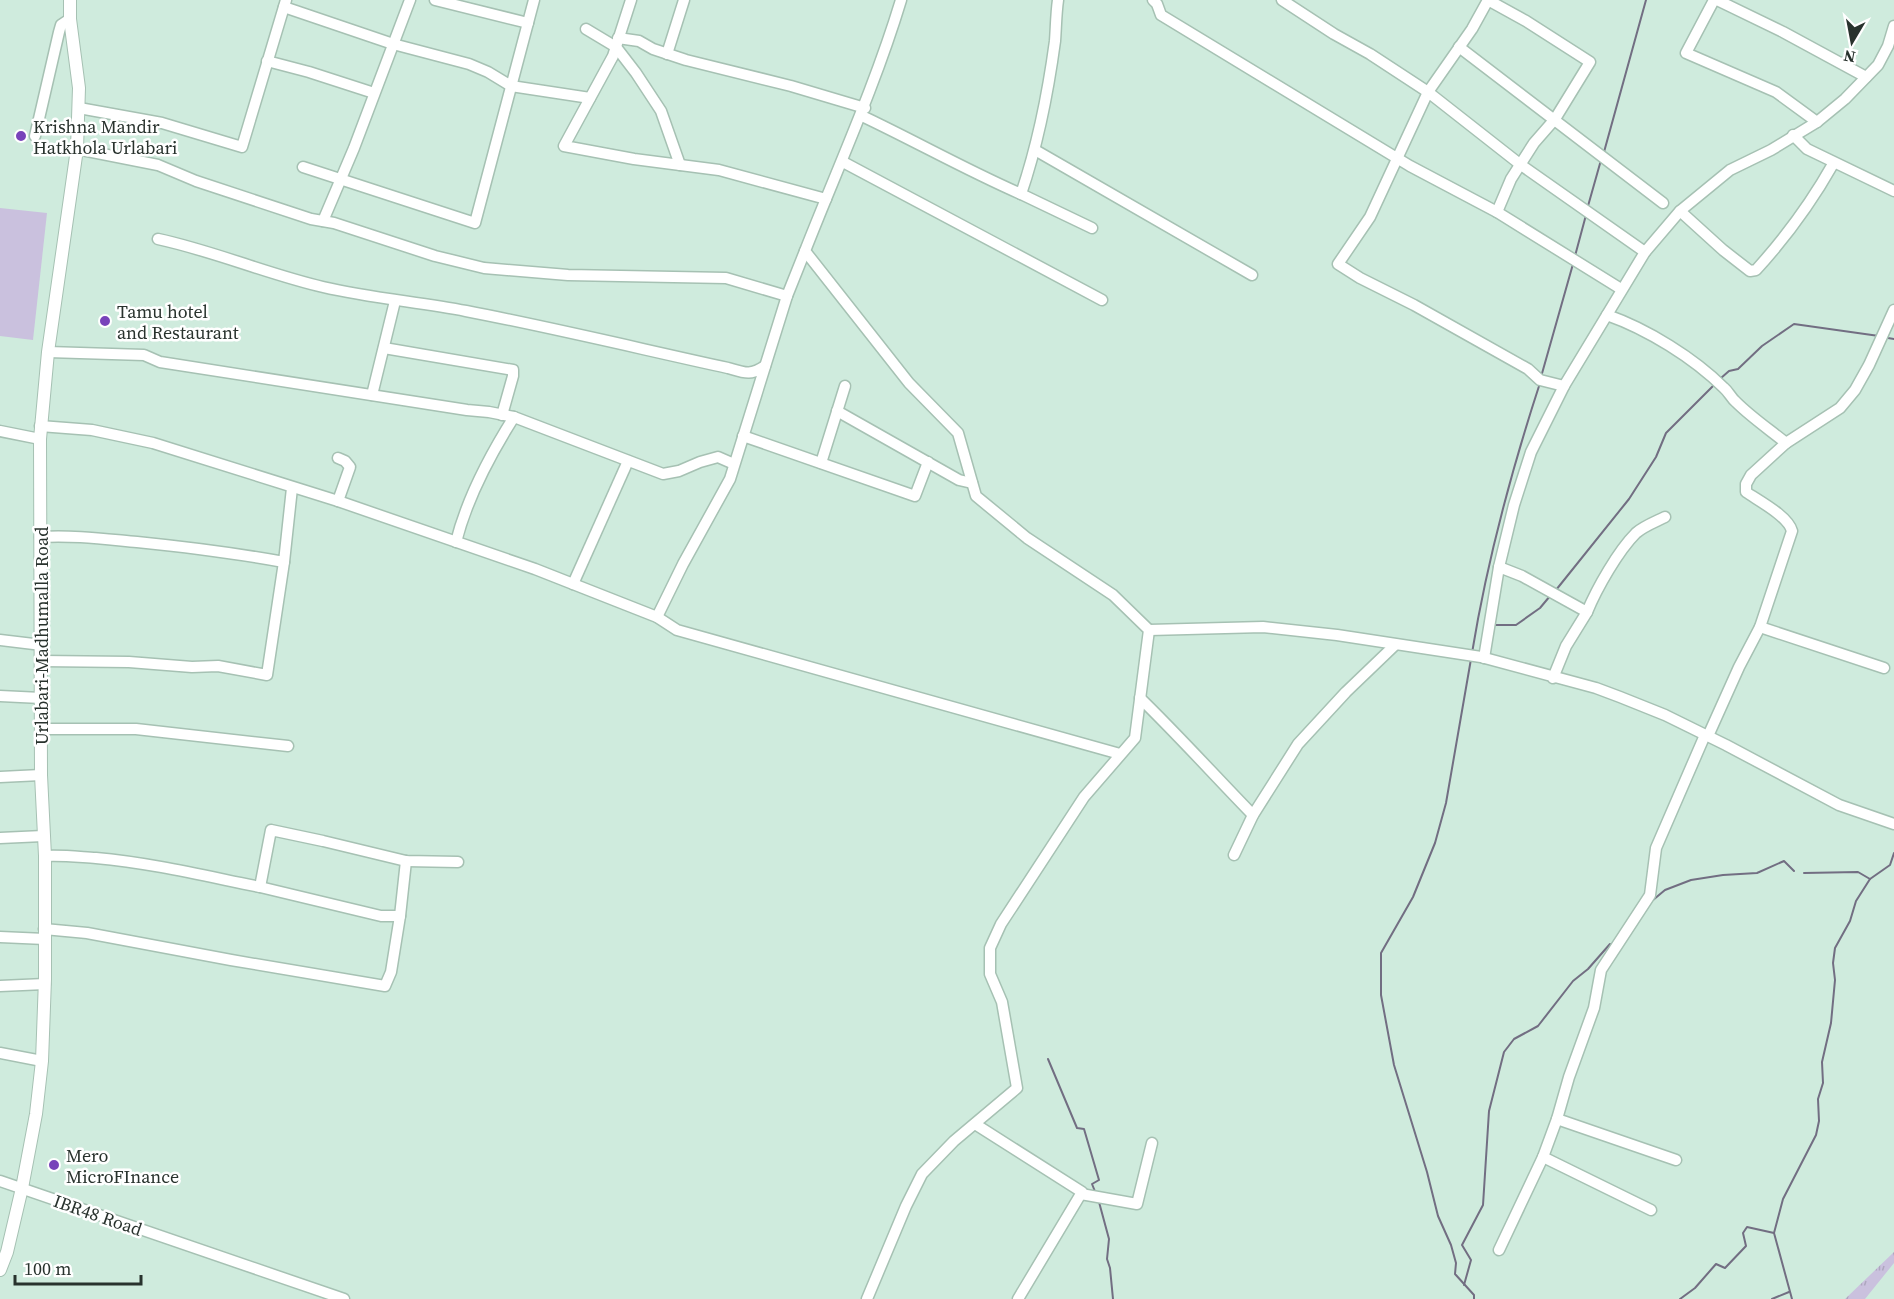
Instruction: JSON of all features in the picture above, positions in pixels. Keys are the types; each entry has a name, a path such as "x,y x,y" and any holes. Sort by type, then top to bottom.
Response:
{"main road":[{"name":"Urlabari-Madhumalla Road","path":"0,1270 7,1252 22,1188 36,1114 42,1061 45,984 45,856 41,775 40,432 48,352 76,149 79,108 70,0"}],"street":[{"path":"323,221 410,0"},
{"path":"435,0 528,23"},
{"path":"303,167 475,223 534,0"},
{"path":"631,0 613,56 564,146 718,170 826,199"},
{"path":"667,54 684,0"},
{"path":"657,617 730,479 787,296 863,112 887,48 901,0"},
{"path":"1020,194 1041,126 1058,0"},
{"path":"1282,0 1428,92 1521,165 1645,252"},
{"path":"1497,212 1512,179 1534,143 1555,119 1590,62 1488,0 1428,92 1370,217 1338,264 1528,369 1540,380 1563,386"},
{"path":"1817,122 1776,92 1686,52 1715,0 1783,32 1866,77"},
{"path":"1159,1 1161,15 1397,158 1497,212 1621,290"},
{"path":"79,108 162,123 242,147 285,4 393,44 469,64 511,86 590,98"},
{"path":"35,136 59,32 61,26 70,19"},
{"path":"1484,658 1499,567 1514,505 1531,452 1563,386 1645,252 1680,211 1730,170 1771,150 1817,122 1845,99 1878,65 1888,46 1894,26"},
{"path":"586,29 617,42 639,41 653,49 720,70 791,86 863,112 951,162 1092,228"},
{"path":"617,42 661,111 680,165"},
{"path":"1459,47 1664,203"},
{"path":"267,61 374,93"},
{"path":"1793,135 1807,149 1833,164 1894,191"},
{"path":"76,149 158,165 196,181 311,219 334,223 435,256 484,267 568,275 726,278 787,296"},
{"path":"1035,150 1252,275"},
{"path":"843,162 1102,300"},
{"path":"1680,211 1750,271 1756,270 1795,224 1816,195 1833,164"},
{"path":"158,239 192,247 276,275 325,288 465,311 746,373 755,372 765,366"},
{"path":"805,251 909,383 958,433 976,496 1027,538 1113,595 1149,630 1263,627 1337,635 1484,658 1604,691 1707,736 1839,805 1894,824"},
{"path":"372,395 395,301"},
{"path":"1499,1250 1543,1157 1557,1119 1564,1092 1594,1008 1601,970 1650,895 1656,848 1739,667 1760,627 1792,531 1785,519 1746,492 1746,483 1750,475 1786,443 1840,408 1855,390 1869,365 1894,310"},
{"path":"1607,315 1622,320 1660,340 1687,358 1726,389 1735,402 1786,443"},
{"path":"384,348 513,370 502,415"},
{"path":"48,352 144,355 160,362 514,417 663,474 679,471 718,457 735,464"},
{"path":"821,463 845,386"},
{"path":"837,411 959,480 972,483"},
{"path":"456,542 460,524 474,492 498,443 514,417"},
{"path":"0,431 92,430 153,443 338,501 456,542 657,617 677,630 1120,754"},
{"path":"743,436 915,496 928,462"},
{"path":"338,458 345,460 350,467 338,501"},
{"path":"573,584 628,461"},
{"path":"42,661 218,666 267,675 284,562 292,488"},
{"path":"1553,678 1566,646 1587,612 1595,593 1625,546 1638,532 1665,517"},
{"path":"40,537 70,535 172,545 284,562"},
{"path":"1499,567 1522,576 1587,612"},
{"path":"1760,627 1884,668"},
{"path":"867,1299 922,1174 934,1159 1017,1088 1002,1002 990,974 990,948 1001,924 1084,797 1135,738 1149,630"},
{"path":"0,639 42,645"},
{"path":"1234,855 1253,815 1298,744 1346,692 1395,645"},
{"path":"0,696 41,698"},
{"path":"1140,698 1181,737 1253,815"},
{"path":"42,729 136,729 288,746"},
{"path":"0,777 41,775"},
{"path":"260,887 271,831 406,861 458,862"},
{"path":"0,838 43,836"},
{"path":"45,856 56,855 173,868 381,916 400,916"},
{"path":"0,937 87,933 385,986 391,972 406,861"},
{"path":"0,986 45,984"},
{"path":"0,1053 42,1061"},
{"path":"1557,1119 1676,1160"},
{"path":"975,1124 1082,1192 1081,1194"},
{"path":"1081,1194 1137,1204 1152,1143"},
{"path":"1543,1157 1651,1210"},
{"name":"IBR48 Road","path":"0,1181 344,1299"},
{"path":"1018,1299 1081,1194"}],"green space":[{"path":"0,208 47,213 33,340 0,336"},
{"path":"1894,1252 1894,1263 1865,1299 1845,1299"}],"waterway":[{"path":"1604,152 1646,0"},
{"path":"1588,206 1601,160"},
{"path":"1575,256 1586,215"},
{"path":"1541,377 1573,264"},
{"path":"1721,378 1729,371 1738,369 1762,346 1794,324 1879,336"},
{"path":"1888,338 1894,339"},
{"path":"1472,653 1501,517 1540,383"},
{"path":"1556,590 1629,499 1656,457 1666,433 1715,384"},
{"path":"1495,625 1516,625 1540,608 1550,596"},
{"path":"1471,659 1446,803 1435,843 1413,897 1381,953 1381,995 1394,1065 1438,1216 1451,1245 1456,1263 1455,1274 1474,1295 1474,1299"},
{"path":"1792,1299 1774,1233 1783,1199 1816,1135 1819,1121 1818,1099 1823,1083 1822,1062 1831,1023 1835,948 1850,921 1856,901 1870,879 1890,865 1894,853"},
{"path":"1653,900 1665,890 1691,880 1757,873 1784,861 1794,871"},
{"path":"1804,873 1858,872 1870,879"},
{"path":"1464,1285 1471,1260 1462,1245 1483,1205 1489,1111 1504,1052 1514,1039 1538,1026 1573,981 1588,969 1610,944"},
{"path":"1048,1059 1077,1128 1084,1129 1099,1180 1092,1184 1096,1194"},
{"path":"1099,1202 1109,1239 1107,1259 1113,1299"},
{"path":"1680,1299 1695,1288 1716,1264 1725,1268 1746,1246 1743,1233 1747,1227 1774,1233"},
{"path":"1772,1299 1789,1292"}],"place":[{"name":"Krishna Mandir Hatkhola Urlabari","path":"21,136"},
{"name":"Tamu hotel and Restaurant","path":"105,321"},
{"name":"Mero MicroFInance","path":"54,1165"}]}
